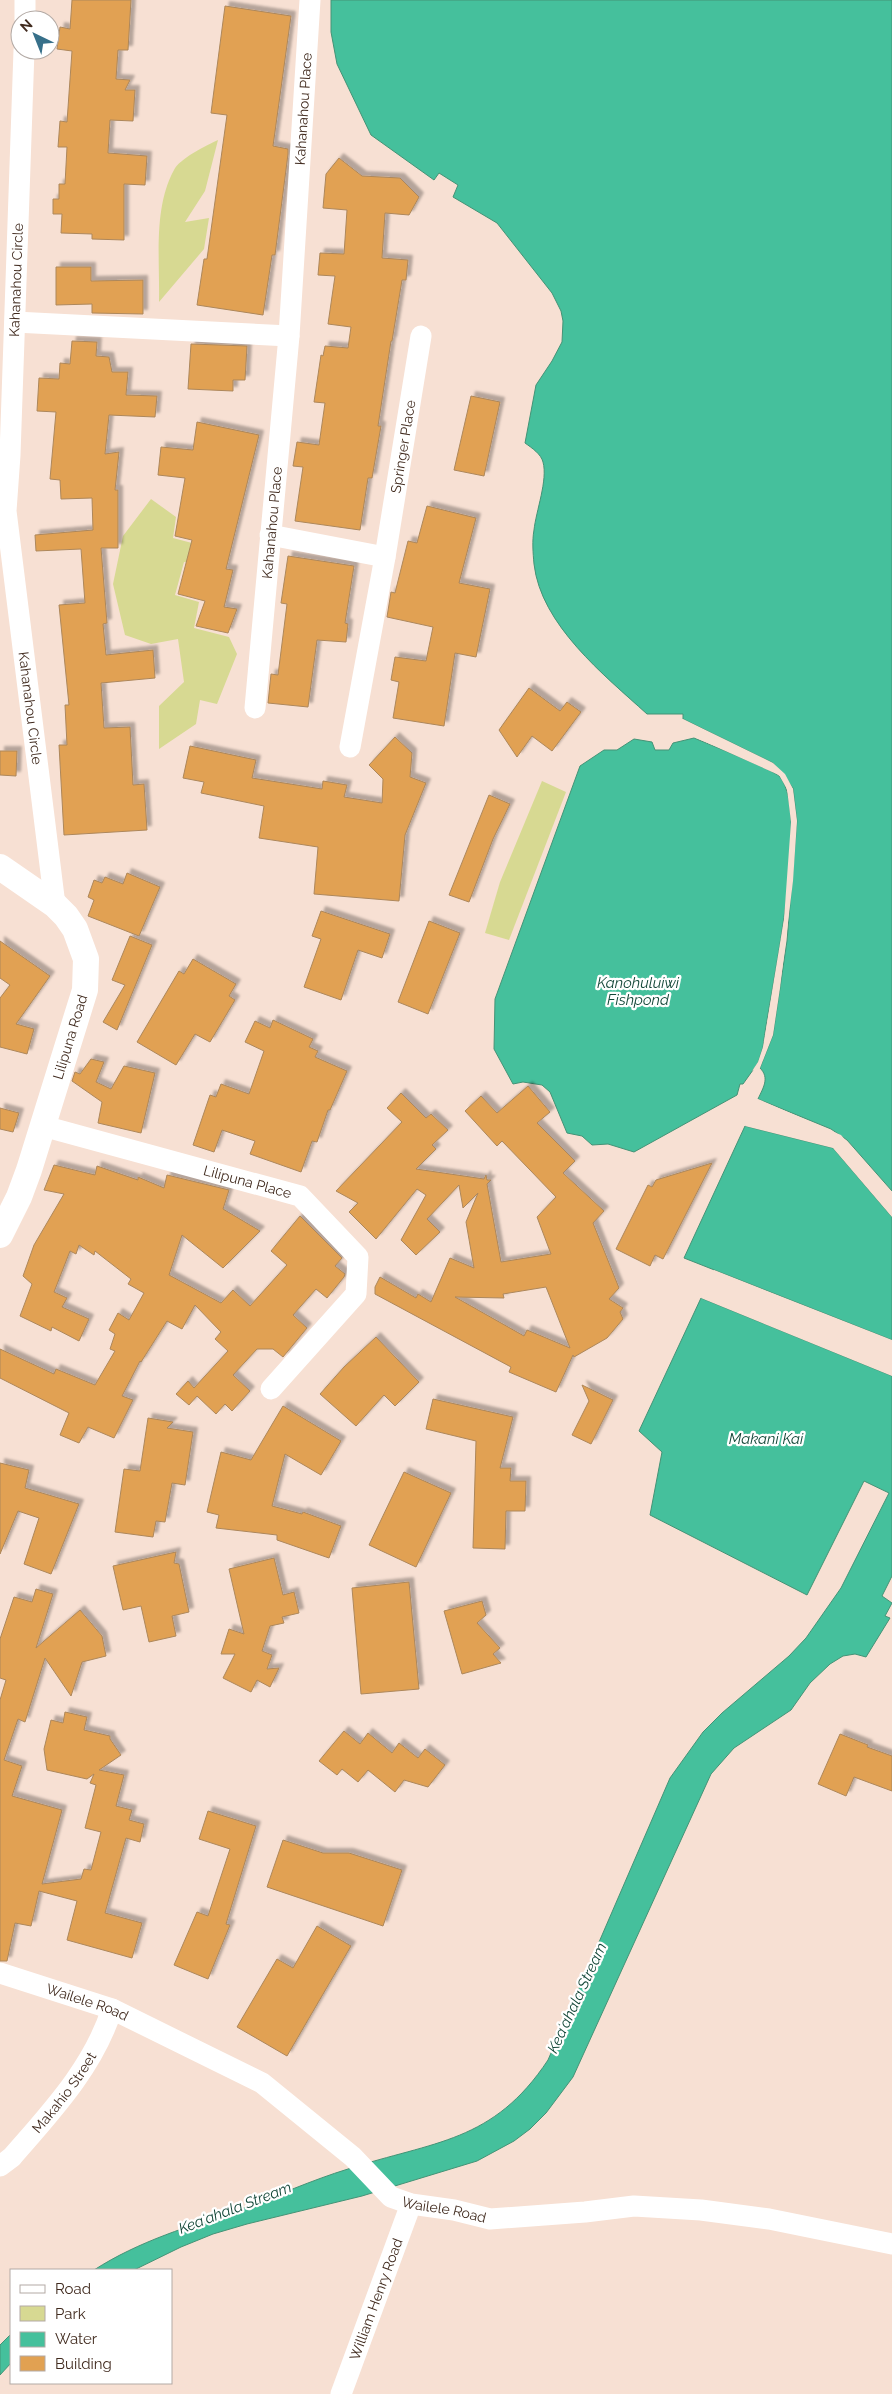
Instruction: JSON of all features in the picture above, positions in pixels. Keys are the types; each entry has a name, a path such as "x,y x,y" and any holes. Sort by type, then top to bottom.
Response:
{"street":[{"name":"Kahanahou Place","path":"255,708 289,336 310,0"},
{"name":"Kahanahou Circle","path":"24,60 10,455 3,508 55,905"},
{"path":"14,322 289,336"},
{"name":"Springer Place","path":"350,747 385,557 421,336"},
{"path":"270,535 385,557"},
{"name":"Lilipuna Road","path":"0,867 55,905 75,929 86,959 87,974 81,1005 43,1126 19,1197 0,1235"},
{"name":"Lilipuna Place","path":"43,1126 300,1196 358,1257 356,1294 271,1389"},
{"name":"Wailele Road","path":"0,1973 112,2009 262,2084 353,2156 401,2200 490,2218 585,2212 634,2206 701,2210 769,2219 892,2244"},
{"name":"Makahio Street","path":"0,2166 12,2157 69,2091 104,2034 112,2009"},
{"name":"William Henry Road","path":"341,2394 401,2200"}],"green space":[{"path":"218,140 205,191 185,222 209,218 204,249 159,302 160,217 167,185 174,170 181,161"},
{"path":"151,499 176,517 173,538 226,552 217,566 184,562 175,595 199,602 194,628 229,637 237,654 217,704 200,700 196,724 159,749 159,706 184,682 178,639 151,644 125,635 113,584 123,536"},
{"path":"542,781 566,792 509,940 485,933 500,882"}],"water":[{"path":"331,0 892,0 892,1191 847,1140 831,1129 758,1099 765,1083 765,1076 760,1068 773,1035 787,941 797,821 793,788 773,763 683,719 683,714 647,714 612,683 577,647 561,628 549,608 539,586 534,564 533,547 533,534 544,478 543,462 536,451 525,443 536,385 562,342 563,321 561,311 552,293 497,223 453,197 458,185 439,173 434,180 371,135 337,64 331,32"},
{"name":"Kanohuluiwi Fishpond","path":"694,738 776,774 780,777 788,798 791,828 790,866 763,1047 758,1063 743,1084 740,1084 737,1095 634,1152 608,1144 592,1145 582,1136 567,1133 550,1092 542,1085 523,1082 513,1084 494,1049 495,999 580,766 604,750 617,750 634,739 652,742 655,750 669,750 673,743"},
{"path":"745,1126 833,1148 892,1217 892,1340 684,1258"},
{"path":"701,1298 892,1376 892,1576 882,1596 892,1603 885,1616 890,1618 866,1657 855,1654 843,1656 830,1664 810,1683 791,1710 734,1748 711,1774 573,2077 546,2113 530,2129 514,2141 477,2161 362,2196 213,2234 136,2269 96,2269 147,2242 165,2235 241,2209 335,2173 460,2135 483,2124 506,2108 527,2087 548,2060 670,1778 703,1732 722,1713 789,1656 806,1638 841,1588 889,1493 864,1481 807,1595 650,1515 662,1452 639,1431"},
{"path":"10,2335 10,2364 0,2375 0,2345"}],"pier":[{"path":"683,719 773,763 785,774 793,789 797,821 793,881 780,988 773,1035 760,1068 758,1069 758,1067 752,1071 758,1062 763,1047 784,919 791,822 787,789 779,775 692,736 779,772 772,765 743,753 682,721","holes":["782,954 770,1035 766,1047"]},
{"path":"758,1099 841,1135 892,1193 840,1137 757,1101"},
{"path":"746,1124 835,1146 892,1213 892,1217 833,1148 745,1126"},
{"path":"714,1270 892,1340 892,1343 713,1272"},
{"path":"702,1296 892,1374 892,1376 701,1298"}],"building":[{"path":"72,0 131,0 128,50 118,50 116,79 130,80 125,90 135,90 133,121 110,120 108,153 147,156 145,185 124,184 124,240 92,239 92,234 61,233 62,214 53,214 53,199 59,199 59,184 65,184 67,147 58,147 60,121 67,122 72,51 60,49 60,27 70,29"},
{"path":"225,6 291,16 273,146 288,149 288,154 275,255 272,255 263,315 197,305 204,259 207,259 227,115 211,113"},
{"path":"339,158 362,176 400,178 419,197 409,215 385,213 382,258 408,260 406,280 402,280 391,341 378,426 381,426 372,478 368,478 360,530 295,521 303,467 293,466 297,442 319,445 325,403 314,402 321,355 323,356 325,346 348,348 351,327 328,324 335,276 318,275 320,253 344,254 347,210 323,208 326,174"},
{"path":"56,267 91,267 91,281 143,280 143,314 92,313 92,304 56,305"},
{"path":"72,341 97,342 96,356 109,357 112,372 128,372 126,395 157,396 155,417 109,415 105,454 119,452 115,490 118,490 118,548 101,548 107,623 103,624 106,655 153,650 155,678 101,683 104,728 130,727 133,785 144,784 147,830 64,835 59,745 67,745 65,705 69,705 59,605 85,603 81,549 36,551 35,535 93,530 92,498 61,499 60,480 50,479 56,412 37,411 39,378 59,379 60,363 70,364"},
{"path":"191,344 247,346 245,380 233,380 233,391 188,389"},
{"path":"471,396 500,402 484,476 454,470"},
{"path":"197,422 259,435 226,569 233,570 224,607 237,609 228,633 196,626 205,601 178,594 192,540 175,536 185,478 158,475 161,447 193,450"},
{"path":"427,506 476,518 459,583 490,589 476,657 455,653 444,726 393,718 399,682 391,680 395,657 426,661 433,627 387,617 391,592 395,593 408,541 417,543"},
{"path":"288,556 354,566 345,623 348,624 346,642 317,640 308,707 268,703 271,674 278,675 287,604 281,603"},
{"path":"529,688 560,711 567,702 581,712 552,751 532,736 517,757 499,730"},
{"path":"395,737 412,753 410,777 426,783 405,835 399,901 314,894 318,847 259,838 264,806 201,793 204,782 183,778 190,746 256,760 252,778 322,789 323,781 347,785 344,797 382,803 383,779 369,765"},
{"path":"0,751 17,751 16,776 0,775"},
{"path":"489,795 510,804 493,839 469,902 449,895"},
{"path":"127,873 160,887 139,936 88,916 94,900 88,897 94,880 102,883 105,877 123,884"},
{"path":"321,911 390,934 382,958 358,950 341,1000 304,987 321,939 312,936"},
{"path":"429,921 460,933 428,1014 398,1002"},
{"path":"130,936 152,945 117,1030 103,1022 125,985 112,980"},
{"path":"0,941 50,976 16,1024 34,1029 27,1054 0,1047 0,998 10,985 0,978"},
{"path":"193,959 236,984 229,996 235,1000 210,1042 195,1034 176,1065 137,1042 179,971 184,974"},
{"path":"273,1020 313,1039 309,1047 318,1051 315,1057 347,1071 330,1110 328,1110 317,1142 312,1141 301,1172 250,1154 255,1141 222,1130 214,1152 193,1145 210,1095 216,1097 221,1084 249,1094 264,1051 245,1042 255,1021 270,1028"},
{"path":"91,1059 104,1062 96,1082 111,1089 124,1066 155,1073 141,1133 98,1123 102,1102 72,1081 75,1072 80,1074"},
{"path":"528,1086 550,1112 537,1123 575,1161 563,1173 604,1211 593,1223 619,1288 609,1299 623,1308 620,1312 623,1319 607,1338 574,1357 573,1355 556,1392 509,1372 511,1367 375,1294 375,1287 380,1277 416,1298 418,1294 431,1302 450,1258 474,1268 466,1222 478,1193 463,1208 459,1185 427,1219 440,1232 416,1255 401,1240 426,1195 417,1189 376,1239 349,1212 358,1203 336,1191 402,1122 387,1108 401,1093 426,1118 431,1114 448,1130 432,1145 436,1149 416,1169 484,1179 486,1175 487,1180 491,1180 487,1184 501,1262 551,1254 537,1217 556,1197 502,1141 497,1146 465,1111 481,1096 497,1113","holes":["546,1287 570,1348 527,1330 524,1336 455,1297 504,1298 503,1294"]},
{"path":"0,1108 19,1113 13,1132 0,1129"},
{"path":"712,1163 663,1259 655,1255 650,1266 616,1249 648,1185 652,1187 656,1180"},
{"path":"54,1165 95,1175 97,1166 138,1180 138,1177 164,1188 167,1175 229,1190 223,1209 260,1231 223,1268 182,1235 169,1275 221,1303 233,1290 250,1306 287,1265 271,1251 300,1216 342,1258 335,1266 345,1274 344,1277 327,1298 316,1289 293,1315 307,1328 283,1357 273,1349 257,1349 233,1375 250,1391 232,1411 225,1404 216,1414 197,1396 189,1405 176,1394 188,1381 194,1388 228,1351 215,1339 221,1332 195,1305 182,1329 167,1321 140,1361 122,1396 133,1400 114,1438 88,1427 79,1443 60,1435 69,1413 0,1378 0,1349 54,1374 56,1369 95,1385 115,1351 110,1349 115,1334 109,1330 118,1313 129,1320 144,1293 128,1284 131,1279 95,1251 94,1255 79,1245 76,1254 70,1251 54,1292 67,1298 62,1307 89,1319 79,1341 52,1327 51,1331 20,1316 32,1284 23,1276 34,1245 64,1194 44,1190"},
{"path":"376,1337 419,1382 395,1406 384,1395 356,1426 320,1394 344,1367"},
{"path":"582,1385 613,1400 591,1444 572,1435 589,1401"},
{"path":"433,1399 513,1417 500,1468 511,1468 510,1481 526,1481 525,1511 506,1511 505,1549 473,1548 476,1441 426,1429"},
{"path":"283,1406 341,1441 321,1475 285,1454 272,1506 302,1514 303,1512 341,1526 329,1558 277,1540 277,1535 216,1528 219,1515 207,1512 221,1452 251,1460"},
{"path":"148,1418 173,1422 167,1428 193,1432 185,1485 172,1483 165,1522 156,1521 153,1537 115,1532 124,1469 140,1471"},
{"path":"0,1463 29,1470 25,1488 79,1504 51,1574 24,1564 39,1518 18,1511 0,1554"},
{"path":"404,1472 451,1493 416,1567 369,1545"},
{"path":"176,1552 174,1563 179,1564 189,1612 172,1616 176,1636 149,1642 141,1606 123,1610 113,1566"},
{"path":"274,1558 283,1595 294,1592 299,1613 282,1617 284,1623 270,1626 262,1651 272,1655 267,1669 279,1668 270,1687 257,1680 251,1692 223,1678 235,1654 221,1654 229,1629 244,1634 229,1569"},
{"path":"409,1582 419,1689 361,1694 352,1588"},
{"path":"36,1589 53,1594 36,1648 80,1610 102,1636 106,1656 82,1662 71,1696 45,1658 25,1722 18,1719 4,1760 22,1766 12,1796 62,1810 42,1884 81,1879 84,1869 91,1870 101,1832 85,1828 96,1785 90,1783 94,1774 87,1779 47,1770 44,1749 51,1720 63,1723 65,1712 87,1717 84,1730 110,1736 110,1739 121,1755 99,1770 124,1775 116,1806 132,1810 129,1820 144,1824 140,1842 126,1838 105,1913 142,1923 132,1958 67,1940 77,1901 39,1891 31,1926 15,1923 7,1961 0,1961 0,1700 6,1680 0,1678 0,1639 14,1597 32,1602"},
{"path":"482,1601 486,1615 477,1623 500,1648 493,1654 501,1663 462,1674 444,1611"},
{"path":"344,1731 360,1744 368,1733 392,1753 399,1743 418,1758 425,1749 445,1765 428,1787 404,1780 395,1792 368,1770 358,1782 342,1769 337,1775 319,1761"},
{"path":"840,1734 892,1756 892,1791 854,1777 846,1796 818,1784"},
{"path":"208,1811 256,1826 226,1924 230,1925 208,1979 174,1965 197,1912 208,1916 230,1849 199,1839"},
{"path":"283,1840 323,1853 349,1853 402,1870 383,1926 267,1887"},
{"path":"317,1926 351,1946 287,2056 237,2027 277,1959 293,1968"}],"water label":[{"name":"Makani Kai","path":"766,1439"},
{"name":"Keaʻahala Stream","path":"577,1998"},
{"name":"Keaʻahala Stream","path":"235,2208"}]}
